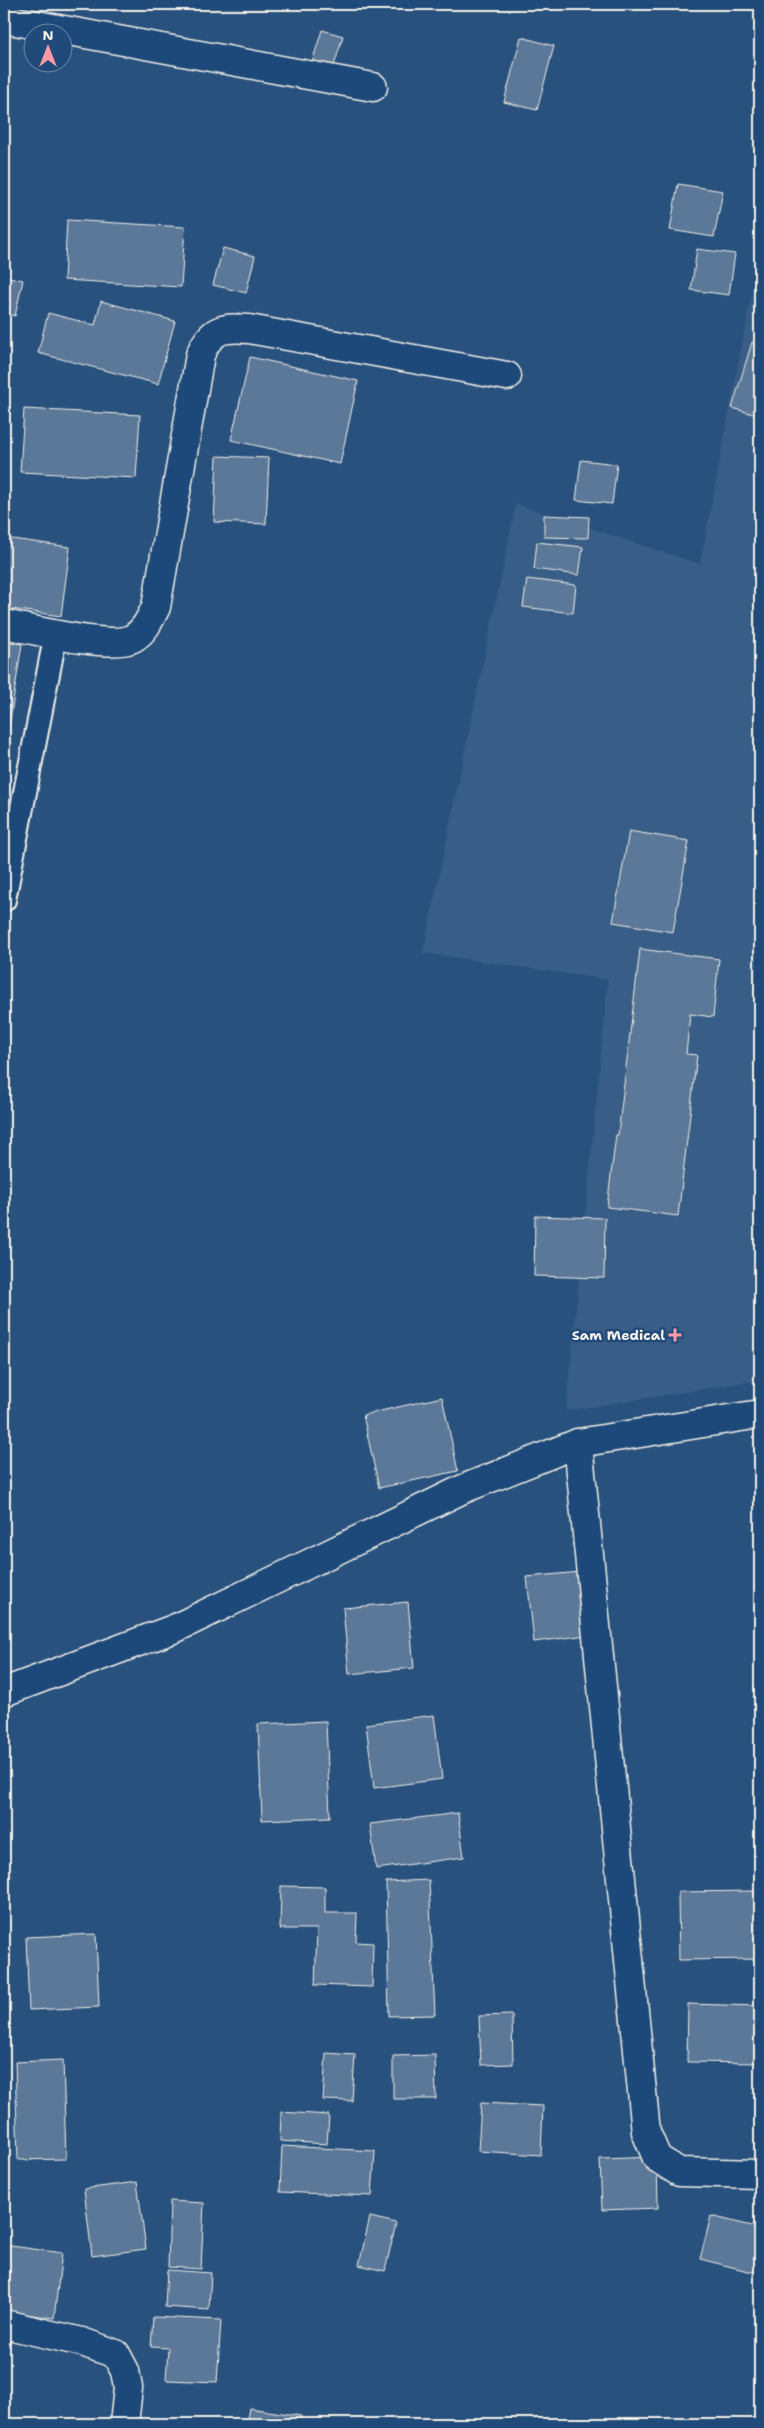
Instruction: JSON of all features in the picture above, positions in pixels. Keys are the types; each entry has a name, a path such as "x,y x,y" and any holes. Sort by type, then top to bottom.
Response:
{"street":[{"path":"4,19 373,87"},
{"path":"4,624 113,642 133,638 147,626 156,607 200,355 206,342 214,333 232,328 249,329 507,376"},
{"path":"4,1692 176,1628 463,1489 578,1443 760,1414"},
{"path":"578,1443 646,2132 657,2158 679,2172 760,2174"},
{"path":"4,2324 82,2342 116,2354 125,2370 128,2388 124,2424"}],"lane":[{"path":"4,900 56,633"}],"shaded area":[{"path":"760,250 760,1380 566,1411 608,980 423,953 516,504 700,564"}],"building":[{"path":"120,4 176,4 176,7 120,8"},
{"path":"322,30 343,36 333,69 312,62"},
{"path":"521,37 554,46 537,110 504,102"},
{"path":"678,184 723,191 714,237 670,230"},
{"path":"67,220 185,227 181,287 64,280"},
{"path":"223,248 255,256 246,293 213,285"},
{"path":"697,249 735,254 729,295 691,290"},
{"path":"4,276 23,280 15,316 4,313"},
{"path":"101,301 175,321 158,384 38,353 48,313 95,325"},
{"path":"752,342 760,345 760,416 732,408"},
{"path":"250,357 358,381 340,464 231,440"},
{"path":"24,409 140,415 136,478 20,472"},
{"path":"217,456 269,458 266,524 214,522"},
{"path":"581,460 617,464 612,504 576,500"},
{"path":"544,515 589,517 588,538 544,537"},
{"path":"5,538 70,547 61,616 4,608"},
{"path":"537,542 583,547 579,575 534,569"},
{"path":"527,579 576,585 573,613 523,607"},
{"path":"4,641 22,644 6,746 4,746"},
{"path":"629,831 689,841 673,932 613,922"},
{"path":"640,949 719,959 713,1017 690,1014 686,1054 697,1055 678,1216 607,1207 616,1135 618,1135"},
{"path":"535,1216 605,1218 604,1278 534,1276"},
{"path":"442,1397 458,1471 379,1488 363,1415"},
{"path":"580,1572 587,1635 534,1642 527,1577"},
{"path":"408,1602 414,1668 349,1674 343,1608"},
{"path":"434,1715 442,1779 374,1788 366,1724"},
{"path":"326,1721 330,1817 262,1820 258,1724"},
{"path":"458,1813 464,1857 376,1869 370,1824"},
{"path":"429,1880 435,2015 389,2016 386,1882"},
{"path":"281,1886 325,1887 325,1913 357,1913 356,1942 373,1943 372,1987 315,1985 317,1929 280,1929"},
{"path":"760,1891 760,1959 679,1960 678,1892"},
{"path":"96,1934 99,2007 29,2010 26,1937"},
{"path":"688,2004 760,2006 760,2063 687,2062"},
{"path":"512,2015 513,2064 481,2065 479,2016"},
{"path":"326,2053 355,2055 352,2101 323,2100"},
{"path":"435,2055 436,2099 393,2099 393,2056"},
{"path":"63,2060 66,2159 18,2160 15,2062"},
{"path":"481,2103 543,2106 541,2155 478,2151"},
{"path":"281,2112 329,2115 327,2144 280,2141"},
{"path":"282,2146 375,2151 372,2196 280,2192"},
{"path":"657,2157 658,2208 602,2210 600,2159"},
{"path":"137,2182 146,2249 92,2256 84,2189"},
{"path":"170,2201 204,2203 201,2269 168,2267"},
{"path":"711,2216 760,2228 760,2274 700,2259"},
{"path":"370,2217 396,2223 385,2271 359,2265"},
{"path":"4,2245 62,2253 54,2318 4,2311"},
{"path":"167,2270 211,2273 209,2310 165,2307"},
{"path":"153,2317 221,2320 217,2382 166,2380 168,2348 151,2347"},
{"path":"249,2408 301,2416 299,2424 246,2424"}],"place":[{"name":"Sam Medical","path":"675,1335"}]}
